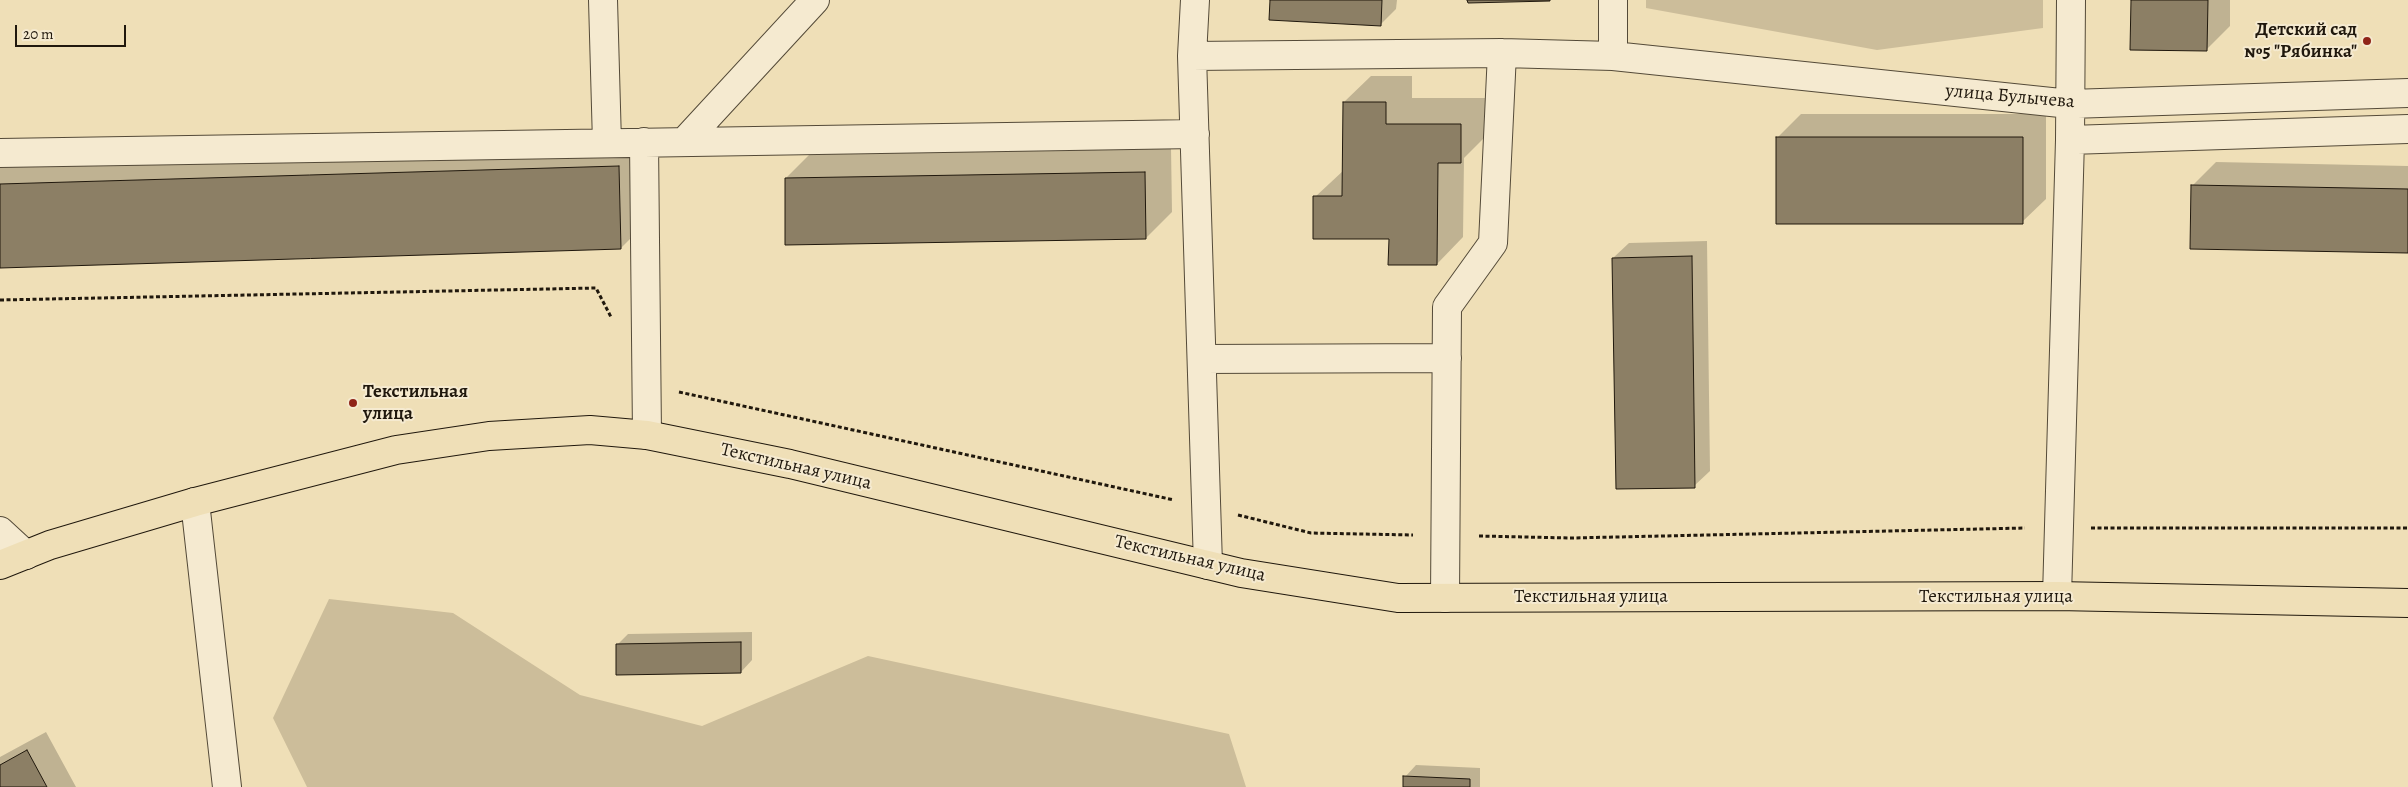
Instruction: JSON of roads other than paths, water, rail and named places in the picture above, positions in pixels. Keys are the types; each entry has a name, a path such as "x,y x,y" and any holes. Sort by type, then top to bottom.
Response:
{"main road":[{"name":"Текстильная улица","path":"0,565 50,545 195,502 396,450 480,437 590,430 648,434 790,464 1241,573 1398,598 2056,596 2408,603"}],"street":[{"path":"603,0 608,143"},
{"path":"684,142 815,0"},
{"path":"1195,0 1192,56 1208,565"},
{"path":"1613,0 1613,56"},
{"path":"2056,596 2070,140 2071,0"},
{"path":"1445,598 1447,307 1494,243 1502,53"},
{"name":"улица Булычева","path":"1192,56 1502,53 1613,56 2070,104 2408,93"},
{"path":"2070,140 2408,130"},
{"path":"0,153 1195,134"},
{"path":"644,142 648,434"},
{"path":"1202,359 1447,358"},
{"path":"195,502 227,787"},
{"path":"0,531 26,554"}],"place":[{"name":"Детский сад №5 \"Рябинка\"","path":"2367,41"},
{"name":"Текстильная улица","path":"353,403"}]}
